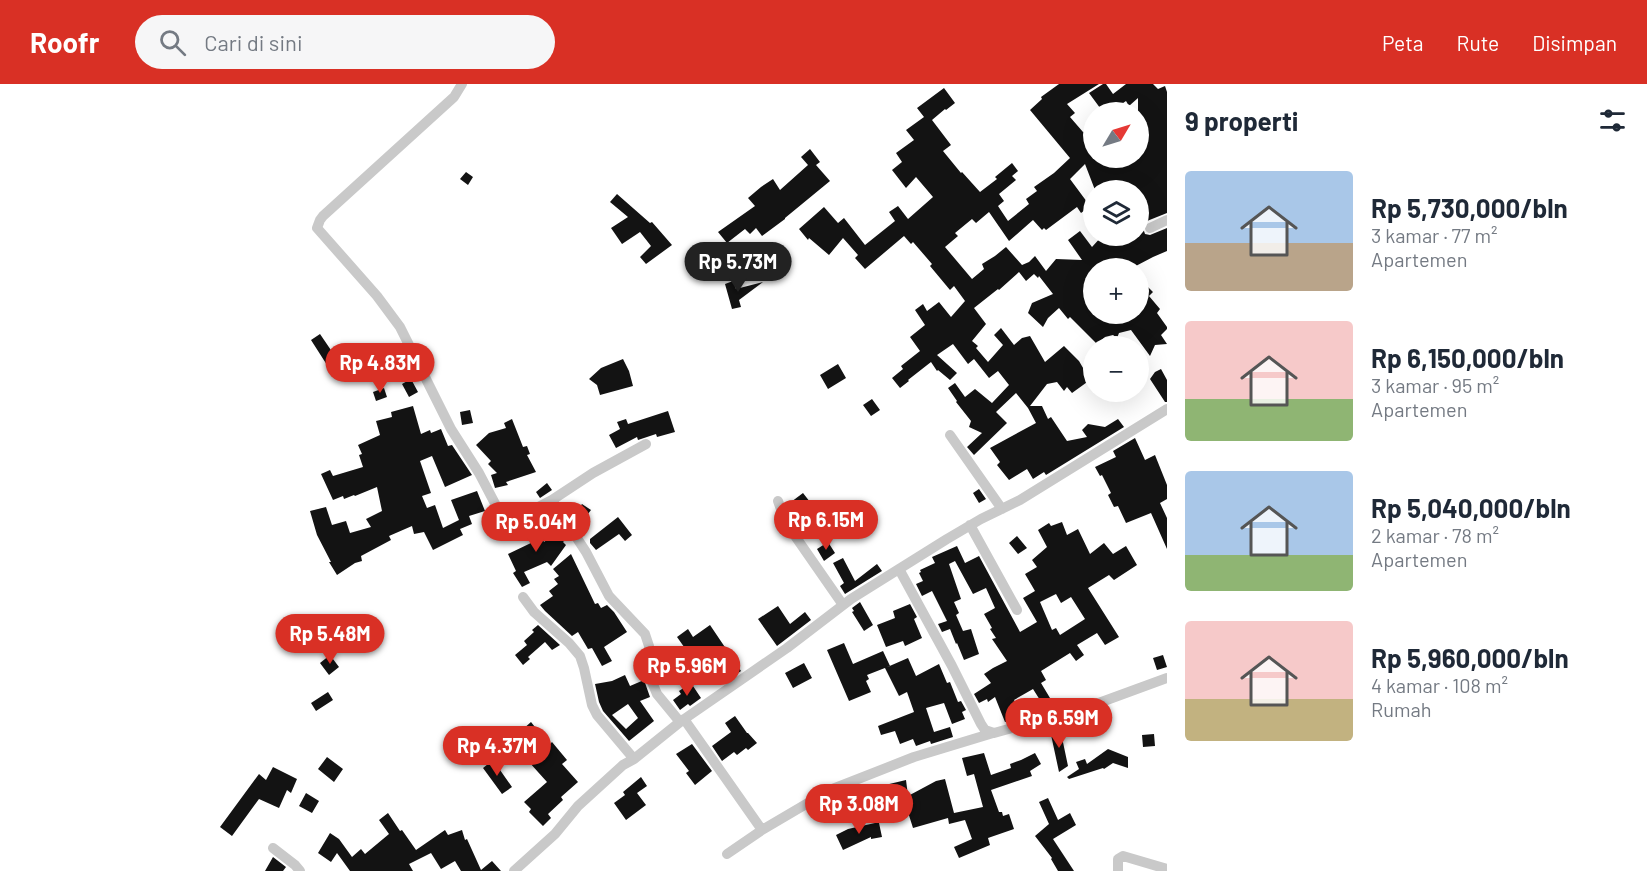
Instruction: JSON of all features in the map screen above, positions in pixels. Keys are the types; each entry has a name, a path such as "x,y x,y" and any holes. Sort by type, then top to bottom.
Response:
{"street":[{"path":"462,84 454,97 323,216 317,228 377,296 400,327 451,429 479,473 501,515 507,519 515,519 552,500 593,473 646,444"},
{"path":"1150,228 1167,220"},
{"path":"514,871 555,834 578,806 622,765 634,759 682,720 787,648 843,605 970,525 1056,478 1167,409"},
{"path":"950,435 1002,509"},
{"path":"552,500 586,552 609,596 645,634 649,646 651,682 657,694 682,720 762,830"},
{"path":"778,501 786,523 843,605"},
{"path":"970,525 1017,610"},
{"path":"899,569 981,724 985,730 994,733"},
{"path":"523,597 534,612 569,643 579,656 592,705 597,715 634,759"},
{"path":"728,854 762,830 830,790 914,756 1085,708 1167,678"},
{"path":"273,848 300,871"},
{"path":"1118,871 1118,859 1122,856 1167,869"}],"building":[{"path":"1059,84 1099,84 1067,104 1075,113 1070,117 1083,132 1083,166 1070,179 1083,197 1083,211 1081,213 1077,207 1046,230 1044,228 1042,230 1033,220 1009,241 989,212 976,223 972,219 955,233 958,236 945,247 972,279 984,269 982,264 1006,247 1022,265 1035,256 1046,271 1056,259 1082,260 1068,240 1080,231 1083,235 1083,246 1149,246 1149,235 1167,228 1167,251 1149,259 1083,258 1083,324 1149,324 1149,296 1160,309 1157,313 1167,327 1161,335 1167,344 1155,345 1150,356 1149,336 1135,336 1131,330 1119,333 1118,336 1089,336 1070,317 1068,319 1059,308 1048,318 1043,327 1028,313 1032,303 1053,294 1039,276 1038,278 1034,274 1026,281 1019,272 974,308 986,324 972,341 988,362 1003,345 994,335 1001,328 1014,345 1022,338 1030,336 1045,362 1064,346 1079,361 1083,368 1083,385 1072,393 1067,387 1064,391 1057,382 1047,384 1030,406 1042,406 1048,419 1051,417 1067,441 1087,437 1082,430 1088,424 1105,427 1118,419 1124,427 1046,475 1044,472 1033,479 1027,469 1009,480 997,465 1000,462 990,448 1036,423 1028,408 1016,393 996,412 1007,423 974,455 967,447 982,433 969,427 971,421 948,388 955,383 965,397 975,389 992,403 1009,385 998,371 989,378 974,359 968,364 953,344 937,355 957,373 950,380 937,371 931,362 900,388 892,378 903,369 901,366 920,351 910,337 925,325 915,310 923,304 927,311 939,302 951,317 965,301 954,286 950,290 930,266 932,264 913,242 911,244 904,236 865,269 855,258 858,255 843,238 829,255 809,238 808,240 799,229 824,207 838,223 844,218 865,245 895,221 889,212 898,206 908,219 933,197 916,177 906,188 892,170 902,162 896,153 914,140 906,130 924,117 917,108 944,88 955,103 932,120 951,145 943,151 961,173 980,192 1012,163 1018,171 1012,176 1016,180 999,194 1004,201 998,206 1008,221 1029,204 1026,199 1037,191 1034,187 1070,158 1030,110 1042,99 1041,97"},
{"path":"1103,84 1106,84 1113,94 1126,84 1153,84 1158,89 1165,86 1167,92 1167,213 1149,220 1149,180 1091,180 1087,168 1149,168 1149,102 1138,102 1138,98 1134,102 1096,102 1089,93"},
{"path":"810,149 820,162 816,165 830,181 762,236 756,228 750,234 745,229 727,243 718,232 755,206 748,198 773,179 780,190 808,165 801,157"},
{"path":"466,172 473,177 468,185 460,179"},
{"path":"617,194 650,223 652,222 672,245 646,264 640,257 651,246 640,232 622,244 611,228 628,217 610,202"},
{"path":"733,281 736,289 763,282 739,300 741,307 732,309 725,284"},
{"path":"320,334 337,359 327,365 311,340"},
{"path":"364,352 370,365 361,369 355,357"},
{"path":"623,359 633,386 600,395 597,385 589,379 601,368"},
{"path":"838,364 846,378 828,389 820,375"},
{"path":"1161,369 1167,380 1167,402 1150,379 1155,372"},
{"path":"411,379 418,392 409,397 402,384"},
{"path":"384,388 387,397 376,401 373,392"},
{"path":"872,399 880,410 871,416 863,405"},
{"path":"413,406 421,434 441,429 448,446 452,445 472,475 445,487 432,456 420,461 431,493 422,496 427,508 435,505 443,528 459,520 451,500 477,491 485,511 469,516 472,524 460,529 463,535 433,550 424,532 414,534 412,526 389,536 391,540 361,556 362,561 337,575 317,535 310,511 326,507 332,525 346,521 350,533 371,527 366,519 382,511 377,487 355,496 344,499 343,496 333,500 321,474 330,470 333,476 363,467 359,455 362,454 358,445 380,435 376,421 392,417 391,412"},
{"path":"470,410 473,423 462,425 460,412"},
{"path":"668,411 675,432 657,437 656,434 638,440 637,437 616,448 609,435 620,429 617,422 626,419 628,424"},
{"path":"512,419 523,447 527,446 530,454 527,455 536,472 506,482 508,485 495,488 491,475 497,473 488,464 491,461 476,445 489,433 506,428 504,423"},
{"path":"1135,438 1145,460 1155,455 1167,485 1167,499 1160,503 1167,518 1167,549 1151,513 1126,523 1118,506 1114,507 1108,495 1111,493 1095,467 1116,457 1113,451"},
{"path":"547,483 552,490 540,498 536,492"},
{"path":"979,489 986,499 979,503 973,493"},
{"path":"803,493 810,502 798,511 791,502"},
{"path":"582,504 591,510 584,519 575,513"},
{"path":"618,517 632,535 625,541 619,534 596,550 590,543 590,539"},
{"path":"536,522 544,542 558,532 566,545 551,566 547,562 524,572 530,583 522,587 513,573 516,571 508,554 533,542 527,525"},
{"path":"1062,522 1067,535 1078,529 1090,554 1104,543 1113,554 1126,546 1137,565 1114,580 1109,575 1088,588 1119,637 1105,645 1097,633 1077,645 1084,655 1076,661 1070,653 1041,671 1046,680 1041,683 1053,703 1045,708 1033,689 1014,700 1022,715 1005,722 995,697 988,702 987,699 979,703 974,694 991,683 984,674 1007,661 992,639 996,638 984,614 995,608 986,588 973,594 955,561 949,564 961,599 954,602 959,613 956,615 963,631 971,629 979,654 964,660 950,629 942,632 938,624 947,621 932,591 922,596 916,584 923,581 920,570 935,563 932,557 957,546 965,563 979,556 1020,632 1037,622 1023,598 1035,591 1025,574 1037,567 1032,560 1047,547 1038,530 1049,523 1051,526","holes":["1056,594 1061,603 1071,597 1085,619 1060,635 1056,628 1052,630 1040,602"]},
{"path":"1017,536 1027,548 1018,554 1009,543"},
{"path":"828,542 835,553 824,561 817,549"},
{"path":"571,554 595,604 598,603 601,608 607,605 627,632 604,647 612,661 602,666 592,648 588,649 578,632 572,636 540,605 553,596 549,591 558,584 554,579 559,576 553,569"},
{"path":"843,558 855,581 877,564 882,571 845,594 840,586 844,583 833,563"},
{"path":"860,602 873,625 864,631 852,612 854,611 852,608"},
{"path":"910,604 917,617 914,619 922,638 905,646 903,641 886,647 877,625 895,618 893,611"},
{"path":"778,606 790,624 805,612 811,620 777,646 758,619"},
{"path":"538,625 560,645 552,650 545,642 528,657 530,659 523,665 515,655 527,645 524,641"},
{"path":"710,625 741,671 728,680 713,658 699,668 677,637 688,629 693,637"},
{"path":"844,643 853,664 883,651 890,666 867,675 869,679 866,681 871,692 849,701 827,650"},
{"path":"330,655 339,667 329,675 320,663"},
{"path":"1163,655 1167,667 1157,670 1153,658"},
{"path":"908,658 916,676 939,664 958,702 961,701 966,710 962,712 965,719 952,724 944,703 926,708 934,732 950,727 953,737 916,746 913,739 900,744 895,731 881,735 878,726 914,712 907,692 899,696 885,668"},
{"path":"804,663 812,678 793,688 785,673"},
{"path":"625,675 630,686 644,680 650,697 640,701 654,721 629,741 603,711 599,702 595,684 612,681","holes":["628,704 638,718 626,729 612,715"]},
{"path":"691,683 701,698 680,710 673,700 681,694 679,691"},
{"path":"328,692 333,700 316,711 311,703"},
{"path":"735,716 757,743 737,755 734,752 722,761 712,746 731,732 725,723"},
{"path":"531,722 549,745 552,742 567,760 562,764 578,782 561,797 563,800 548,814 551,818 543,826 529,812 531,809 524,802 547,782 529,762 540,753 522,730"},
{"path":"1060,728 1068,766 1059,772 1050,730"},
{"path":"1154,734 1155,746 1143,747 1142,735"},
{"path":"692,744 712,771 695,785 686,773 689,771 676,754"},
{"path":"1108,749 1128,757 1128,768 1113,763 1104,769 1069,779 1067,777 1079,769 1076,762 1085,759 1087,764"},
{"path":"984,753 991,775 1011,768 1010,764 1035,753 1041,764 1030,771 1032,776 991,790 999,812 1002,812 1003,816 1009,814 1014,829 988,838 990,845 959,858 954,847 972,839 965,820 949,824 948,818 913,828 906,806 899,807 897,796 880,804 881,786 906,780 908,796 936,781 945,779 954,813 983,807 974,774 967,776 962,758"},
{"path":"327,757 343,769 334,782 318,769"},
{"path":"493,760 512,787 502,794 483,768"},
{"path":"273,767 297,779 291,793 287,790 279,808 259,799 232,836 220,827 259,774 266,780"},
{"path":"641,777 647,786 637,793 646,805 626,820 614,803 625,795 623,792"},
{"path":"306,793 319,801 312,813 299,806"},
{"path":"1048,798 1058,820 1070,813 1076,825 1053,839 1074,871 1058,871 1052,858 1035,836 1049,824 1039,802"},
{"path":"388,813 416,850 445,830 448,835 462,830 481,870 492,861 501,871 461,871 455,861 441,869 431,853 409,864 413,871 350,871 337,853 331,862 318,853 330,833 339,839 352,857 361,849 365,854 389,834 379,820"},
{"path":"879,823 882,837 871,839 871,837 843,850 836,835 848,829"},
{"path":"273,857 286,867 283,871 265,871"}]}
